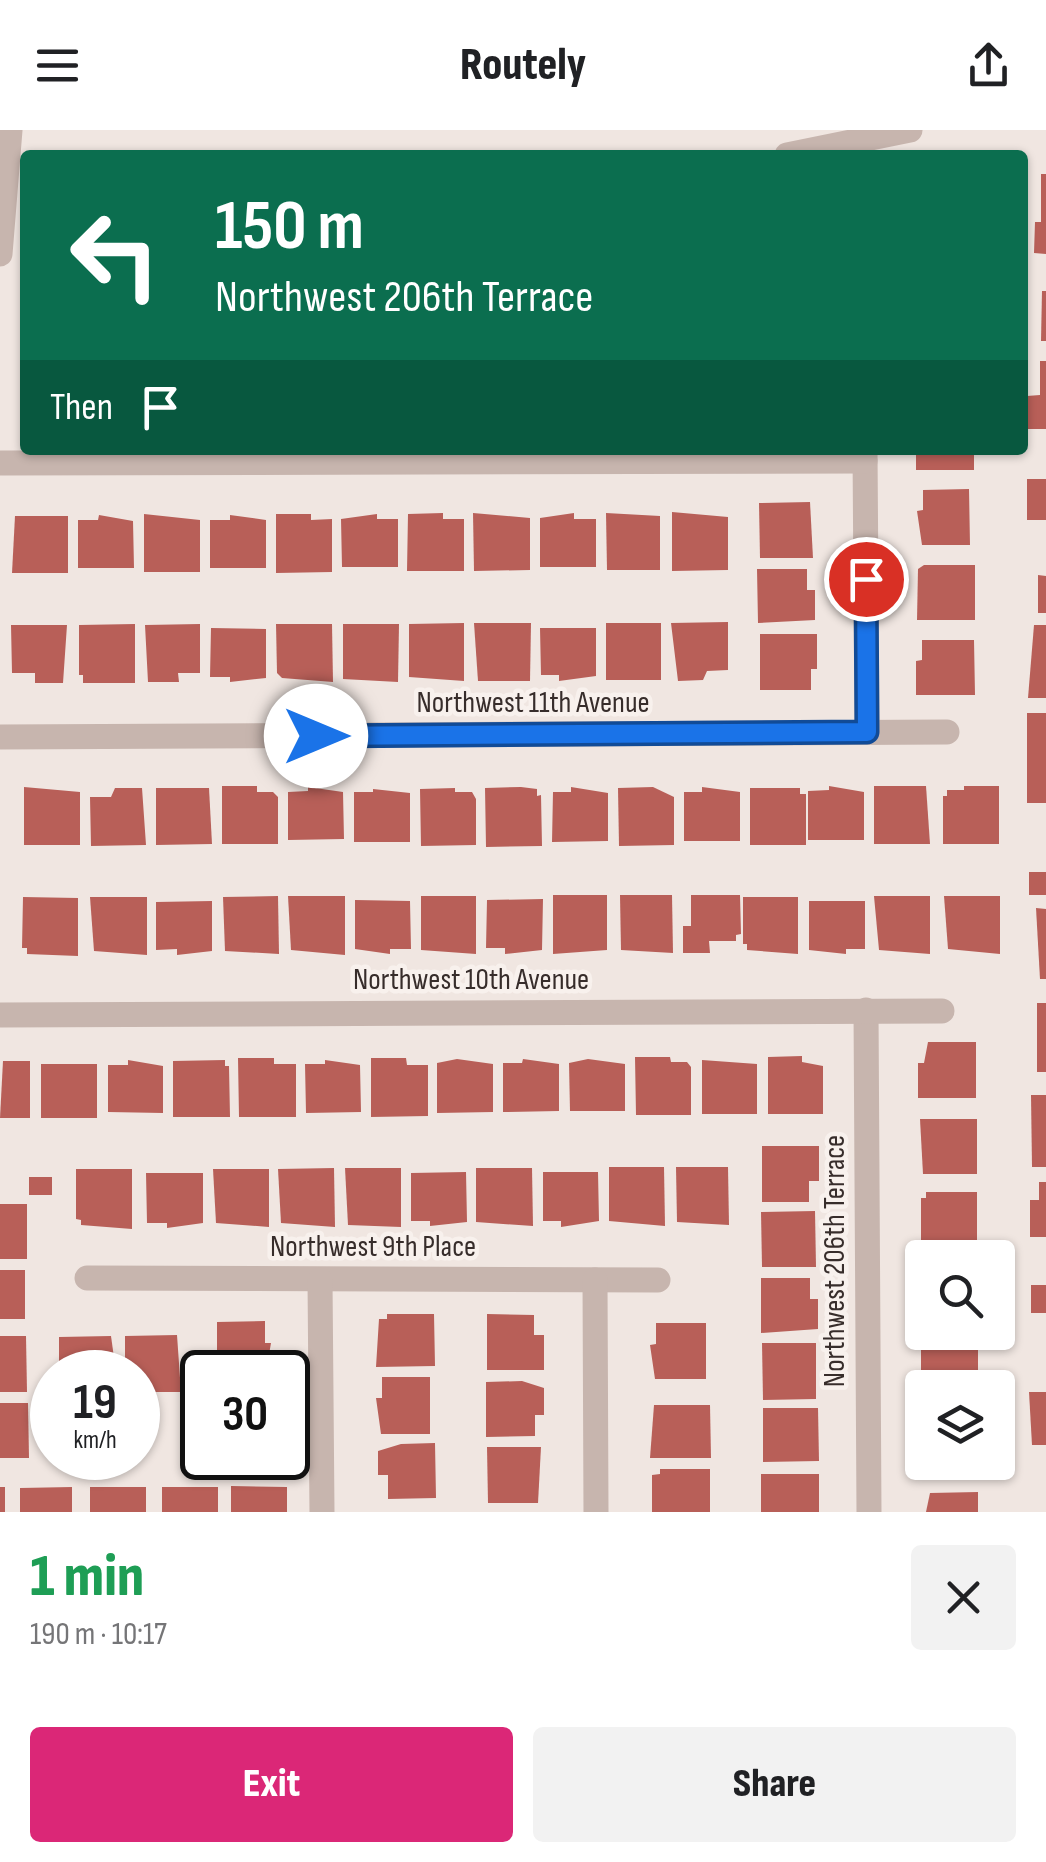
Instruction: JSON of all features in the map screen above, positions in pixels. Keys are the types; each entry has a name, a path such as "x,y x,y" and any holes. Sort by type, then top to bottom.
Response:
{"street":[{"path":"0,254 16,173 10,130"},
{"path":"812,150 910,130"},
{"path":"0,463 865,456 867,732"},
{"name":"Northwest 11th Avenue","path":"0,738 946,732"},
{"name":"Northwest 206th Terrace","path":"866,1010 869,1512"},
{"name":"Northwest 10th Avenue","path":"0,1015 942,1011"},
{"name":"Northwest 9th Place","path":"88,1278 658,1280"},
{"path":"320,1280 322,1512"},
{"path":"595,1280 596,1512"}],"building":[{"path":"1041,174 1046,174 1046,254 1034,253 1035,222 1041,222"},
{"path":"1042,291 1046,291 1046,341 1041,341"},
{"path":"1040,361 1046,361 1046,429 1028,429 1028,396 1040,395"},
{"path":"916,455 974,455 974,470 916,470"},
{"path":"1027,479 1046,479 1046,520 1027,520"},
{"path":"969,489 970,545 922,545 917,511 923,510 923,490"},
{"path":"810,502 813,558 760,558 759,503"},
{"path":"672,512 728,517 728,570 672,571"},
{"path":"443,513 443,519 464,519 464,571 407,571 408,514"},
{"path":"473,513 530,518 530,570 474,571"},
{"path":"574,513 574,519 596,519 596,567 540,567 540,518"},
{"path":"606,513 660,516 660,570 607,570"},
{"path":"144,514 200,520 200,572 144,572"},
{"path":"276,514 311,514 311,520 332,519 332,572 276,573"},
{"path":"377,514 377,519 398,519 398,567 342,567 341,519"},
{"path":"99,515 133,521 134,568 78,568 78,520 98,520"},
{"path":"230,515 266,520 266,568 210,568 210,520 230,520"},
{"path":"15,516 68,516 68,573 12,573"},
{"path":"924,565 975,565 975,620 917,620 918,569"},
{"path":"757,569 807,569 807,590 815,590 815,620 758,623"},
{"path":"1038,575 1046,576 1046,613 1038,613"},
{"path":"728,622 728,670 707,671 703,680 678,681 671,623"},
{"path":"464,623 464,681 409,677 409,624"},
{"path":"474,623 531,623 530,681 478,681"},
{"path":"606,623 661,623 661,680 606,680"},
{"path":"135,624 135,683 83,683 83,675 79,675 79,625"},
{"path":"200,624 200,673 178,673 179,682 148,682 145,625"},
{"path":"276,624 332,624 333,682 282,678 277,673"},
{"path":"343,624 399,624 398,682 343,679"},
{"path":"11,625 67,625 63,683 35,683 35,673 12,673"},
{"path":"1034,625 1046,625 1046,698 1028,698"},
{"path":"211,628 266,629 266,678 230,682 230,677 210,677"},
{"path":"540,628 596,628 596,676 559,681 559,675 541,675"},
{"path":"760,634 817,634 817,669 811,669 811,690 760,690"},
{"path":"922,640 974,640 975,695 916,695 916,661 922,660"},
{"path":"1027,713 1046,713 1046,803 1027,803"},
{"path":"222,786 257,786 257,792 273,792 278,797 278,844 222,844"},
{"path":"829,786 864,792 864,840 808,840 808,791 829,790"},
{"path":"874,786 926,786 930,844 874,844"},
{"path":"964,786 999,786 999,844 943,844 943,796 947,796 947,790 964,790"},
{"path":"24,787 80,792 80,845 24,845"},
{"path":"308,787 343,792 344,839 288,840 288,792 308,791"},
{"path":"571,787 608,793 608,841 552,842 553,792 571,792"},
{"path":"653,787 674,797 674,845 619,846 618,788"},
{"path":"702,787 740,792 740,841 684,841 684,792 702,792"},
{"path":"115,788 142,788 146,845 91,846 90,797 111,797"},
{"path":"156,788 209,788 212,844 156,845"},
{"path":"455,788 455,792 472,792 476,799 476,845 421,846 420,789"},
{"path":"485,788 537,789 537,796 541,795 542,846 486,847"},
{"path":"750,788 800,788 800,794 806,794 806,845 750,845"},
{"path":"373,789 410,793 410,842 354,842 354,792"},
{"path":"1029,872 1046,872 1046,895 1029,895"},
{"path":"553,895 607,895 607,950 553,954"},
{"path":"620,895 672,895 673,953 621,950"},
{"path":"691,895 740,895 741,934 736,935 736,941 709,941 710,953 683,953 683,926 691,926"},
{"path":"278,896 279,954 225,951 223,897"},
{"path":"288,896 345,896 345,955 291,950"},
{"path":"421,896 476,896 476,954 421,950"},
{"path":"874,896 930,896 930,954 879,950"},
{"path":"944,896 1000,896 1000,954 948,949"},
{"path":"23,897 78,898 78,956 27,954 27,948 22,948"},
{"path":"90,897 147,897 147,955 94,951"},
{"path":"743,897 798,897 798,954 747,950 747,944 743,944"},
{"path":"543,899 542,950 505,954 505,948 486,948 487,900"},
{"path":"355,900 410,901 411,949 390,949 390,954 355,949"},
{"path":"212,901 212,951 177,955 177,949 156,950 156,902"},
{"path":"809,901 865,901 865,949 846,949 846,954 809,950"},
{"path":"1036,908 1046,909 1046,979 1040,979"},
{"path":"1037,1003 1046,1003 1046,1072 1037,1072"},
{"path":"928,1042 976,1042 976,1098 918,1098 918,1063 924,1063"},
{"path":"802,1056 802,1062 823,1066 823,1114 768,1114 768,1057"},
{"path":"635,1057 670,1057 671,1062 687,1062 691,1067 691,1115 636,1115"},
{"path":"238,1058 274,1058 274,1064 296,1064 296,1117 239,1117"},
{"path":"371,1058 406,1058 407,1065 428,1065 428,1116 371,1117"},
{"path":"457,1059 493,1064 493,1112 437,1113 437,1063"},
{"path":"523,1059 559,1064 559,1111 503,1112 503,1063 522,1063"},
{"path":"588,1059 625,1064 625,1111 570,1111 569,1063"},
{"path":"128,1060 163,1066 163,1113 108,1112 108,1065 128,1065"},
{"path":"225,1060 225,1066 229,1066 230,1117 173,1117 173,1061"},
{"path":"325,1060 360,1065 361,1112 306,1113 305,1064 325,1064"},
{"path":"702,1060 757,1064 757,1114 702,1114"},
{"path":"3,1061 30,1061 30,1118 0,1118"},
{"path":"41,1064 97,1064 97,1118 41,1118"},
{"path":"1031,1095 1046,1095 1046,1167 1032,1167"},
{"path":"920,1119 977,1119 977,1174 923,1174"},
{"path":"762,1146 819,1146 819,1181 809,1181 809,1202 762,1202"},
{"path":"609,1167 664,1167 665,1226 609,1221"},
{"path":"676,1167 728,1167 729,1225 677,1222"},
{"path":"334,1168 335,1227 281,1223 278,1169"},
{"path":"345,1168 401,1168 401,1227 348,1225"},
{"path":"476,1168 532,1168 533,1226 476,1222"},
{"path":"76,1169 132,1169 132,1229 81,1225 81,1220 76,1219"},
{"path":"213,1169 269,1169 269,1227 216,1223"},
{"path":"466,1172 467,1222 430,1226 430,1221 411,1221 411,1173"},
{"path":"543,1172 598,1172 599,1221 561,1227 561,1221 543,1221"},
{"path":"146,1173 203,1173 203,1223 167,1228 167,1223 147,1223"},
{"path":"29,1177 52,1177 52,1195 29,1195"},
{"path":"1039,1182 1046,1182 1046,1237 1030,1237 1030,1200 1039,1200"},
{"path":"926,1192 977,1192 977,1240 921,1240 921,1198 926,1198"},
{"path":"0,1204 27,1204 27,1259 0,1259"},
{"path":"815,1211 816,1267 762,1267 761,1212"},
{"path":"0,1270 25,1270 25,1319 0,1319"},
{"path":"761,1278 810,1278 810,1299 818,1299 818,1329 761,1333"},
{"path":"1031,1285 1046,1285 1046,1313 1031,1313"},
{"path":"387,1314 434,1314 435,1366 376,1367 379,1319 387,1319"},
{"path":"487,1314 534,1315 534,1335 544,1335 544,1370 487,1370"},
{"path":"265,1321 265,1343 271,1343 270,1350 217,1350 217,1322"},
{"path":"656,1323 706,1323 706,1379 655,1379 650,1345 656,1344"},
{"path":"177,1335 180,1392 160,1392 160,1350 125,1350 125,1336"},
{"path":"0,1336 26,1336 27,1392 0,1392"},
{"path":"111,1336 113,1350 59,1350 59,1337"},
{"path":"762,1343 816,1343 816,1399 763,1400"},
{"path":"921,1350 978,1350 978,1370 921,1370"},
{"path":"382,1377 430,1377 430,1434 381,1434 376,1398 382,1398"},
{"path":"522,1381 544,1388 544,1415 535,1415 535,1436 486,1437 486,1382"},
{"path":"1029,1392 1046,1392 1046,1445 1032,1445"},
{"path":"0,1403 28,1403 29,1458 0,1458"},
{"path":"654,1405 710,1405 711,1458 650,1458"},
{"path":"763,1408 818,1408 819,1461 763,1462"},
{"path":"435,1443 436,1498 388,1499 388,1475 378,1475 378,1451 401,1444"},
{"path":"487,1447 541,1447 538,1503 488,1503"},
{"path":"660,1469 710,1469 710,1512 652,1512 652,1475 660,1474"},
{"path":"761,1474 819,1474 819,1512 761,1512"},
{"path":"231,1486 287,1487 287,1512 231,1512"},
{"path":"0,1487 5,1487 5,1512 0,1512"},
{"path":"72,1487 72,1512 20,1512 20,1488"},
{"path":"90,1487 146,1487 146,1512 90,1512"},
{"path":"162,1487 218,1487 218,1512 162,1512"},
{"path":"978,1492 978,1512 926,1512 930,1493"}],"route":[{"path":"316,736 867,732 866,579"}]}
